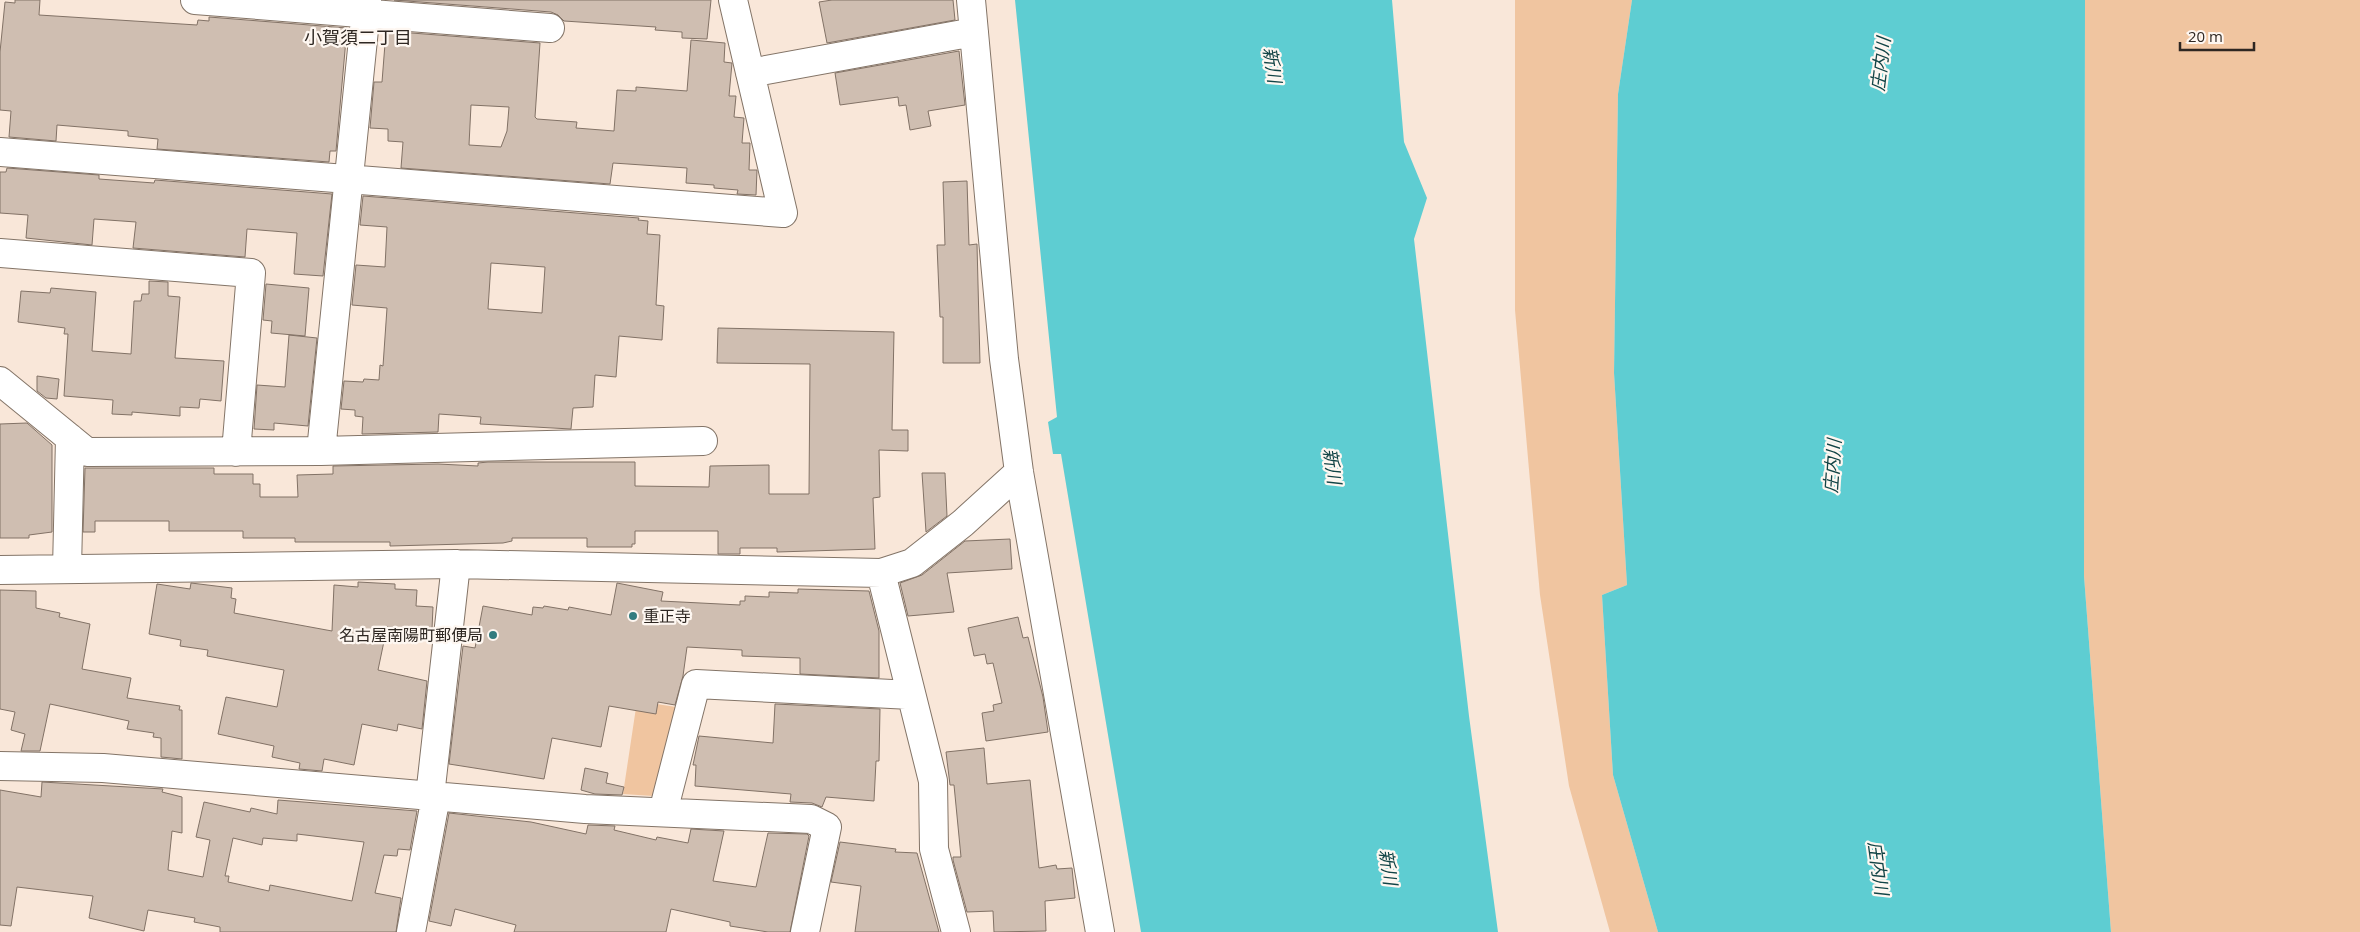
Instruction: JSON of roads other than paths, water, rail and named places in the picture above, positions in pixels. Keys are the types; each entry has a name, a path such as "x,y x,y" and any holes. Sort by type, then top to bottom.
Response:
{"street":[{"path":"195,0 366,7 550,28"},
{"path":"0,152 347,181 783,213 732,0"},
{"path":"971,0 1004,359 1019,472 1100,932"},
{"path":"321,451 366,7"},
{"path":"750,73 974,32"},
{"path":"0,253 251,273 236,452"},
{"path":"0,380 87,452 321,451 703,441"},
{"path":"67,569 70,438"},
{"path":"0,570 456,564 881,573 912,563 962,523 1019,472"},
{"path":"411,932 433,796 456,564"},
{"path":"881,573 933,781 934,849 956,932"},
{"path":"662,812 696,684 911,695"},
{"path":"0,766 103,768 585,809 811,819 827,827 804,932"}],"water":[{"name":"新川","path":"1015,0 1392,0 1404,142 1427,198 1414,239 1469,716 1498,932 1141,932 1061,454 1053,454 1048,422 1057,417"},
{"name":"庄内川","path":"1632,0 2085,0 2084,576 2111,932 1658,932 1613,775 1602,595 1627,585 1614,373 1618,94"}],"place":[{"name":"重正寺","path":"633,616"},
{"name":"名古屋南陽町郵便局","path":"493,635"}],"district":[{"name":"小賀須二丁目","path":"358,37"}]}
